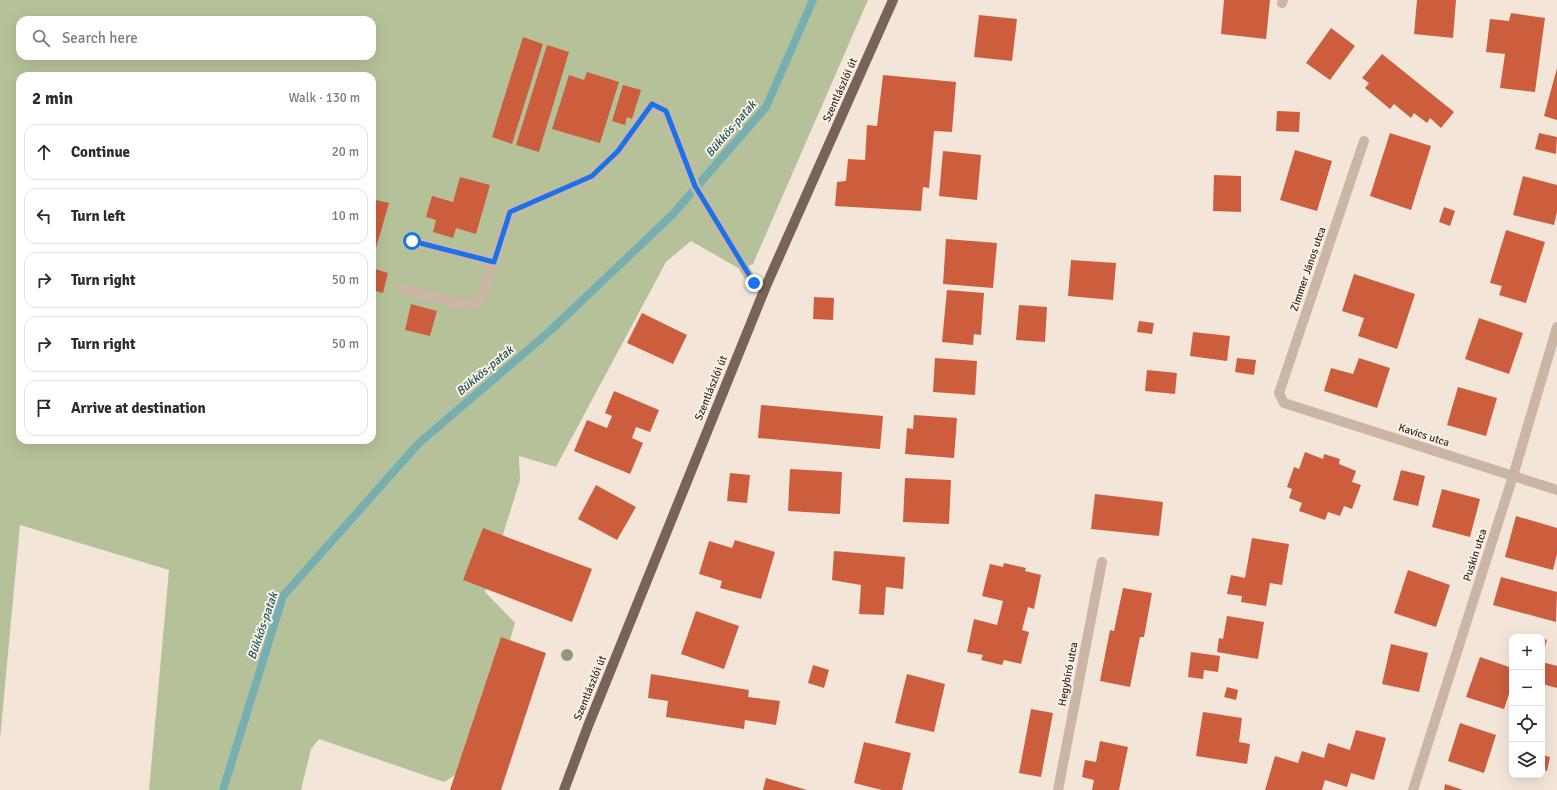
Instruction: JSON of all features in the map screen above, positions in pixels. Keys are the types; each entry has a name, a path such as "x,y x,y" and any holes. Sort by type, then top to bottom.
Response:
{"main road":[{"name":"Szentlászlói út","path":"564,790 588,726 766,286 893,0"}],"street":[{"path":"401,289 469,306 480,300 510,212 592,176 618,151 652,104 666,111 695,186 754,283 766,286"},
{"name":"Zimmer János utca","path":"1284,403 1279,393 1364,141"},
{"path":"412,241 494,262"},
{"name":"Puskin utca","path":"1413,790 1513,476 1557,326"},
{"name":"Kavics utca","path":"1284,403 1557,490"},
{"name":"Hegybíró utca","path":"1058,790 1102,562"}],"green space":[{"path":"0,0 868,0 753,264 740,269 691,241 666,262 556,467 519,456 520,480 485,592 515,623 475,763 444,782 319,739 311,749 301,790 149,790 169,570 20,525 0,739"}],"building":[{"path":"1224,0 1270,0 1266,39 1221,34"},
{"path":"1417,0 1456,0 1453,38 1414,34"},
{"path":"1511,13 1545,18 1535,92 1500,88 1505,54 1486,52 1490,19 1509,21"},
{"path":"979,15 1017,19 1012,61 974,57"},
{"path":"1331,28 1355,46 1330,80 1306,63"},
{"path":"523,37 543,44 512,144 492,137"},
{"path":"547,45 569,52 539,152 516,145"},
{"path":"1382,54 1454,112 1441,128 1430,118 1427,123 1414,113 1411,118 1394,104 1390,109 1365,88 1369,83 1362,78"},
{"path":"1557,68 1557,120 1544,116"},
{"path":"587,72 619,82 600,143 552,129 569,75 584,80"},
{"path":"883,75 956,82 952,132 934,131 929,188 923,187 921,211 835,206 837,182 846,181 848,159 865,160 867,125 877,126"},
{"path":"623,85 641,90 632,119 627,117 625,125 612,121"},
{"path":"1277,111 1300,112 1299,132 1276,131"},
{"path":"1390,133 1431,146 1411,210 1370,196"},
{"path":"1539,133 1557,137 1556,154 1535,149"},
{"path":"1295,150 1332,161 1317,211 1280,200"},
{"path":"943,151 981,155 977,200 939,196"},
{"path":"1214,175 1241,176 1241,212 1213,211"},
{"path":"1523,176 1557,185 1557,212 1554,225 1513,215"},
{"path":"460,177 490,185 476,234 456,228 453,238 433,232 436,220 426,217 432,196 453,202"},
{"path":"376,200 389,203 376,248"},
{"path":"1444,207 1455,211 1450,226 1439,222"},
{"path":"1506,230 1545,242 1526,303 1499,295 1502,286 1490,283"},
{"path":"946,239 997,243 993,288 943,284"},
{"path":"1071,260 1116,263 1113,300 1068,296"},
{"path":"376,269 388,273 383,293 376,291"},
{"path":"1354,274 1415,294 1397,349 1358,336 1364,318 1342,311"},
{"path":"947,290 984,293 981,335 974,334 973,345 942,342"},
{"path":"814,297 834,298 833,320 813,319"},
{"path":"411,304 437,311 430,336 405,330"},
{"path":"1019,305 1047,307 1045,342 1016,340"},
{"path":"642,313 687,335 673,364 627,343"},
{"path":"1479,318 1523,333 1509,374 1465,359"},
{"path":"1139,321 1154,323 1152,334 1137,332"},
{"path":"1193,332 1230,336 1227,361 1190,356"},
{"path":"935,358 977,361 975,395 933,392"},
{"path":"1237,358 1256,360 1254,375 1235,372"},
{"path":"1359,358 1390,368 1377,408 1324,391 1331,368 1353,374"},
{"path":"1147,370 1177,373 1175,394 1145,391"},
{"path":"1458,387 1497,398 1486,436 1447,425"},
{"path":"614,391 659,410 650,432 636,427 632,438 643,443 630,474 574,451 587,420 607,428 612,416 605,413"},
{"path":"761,405 883,416 880,449 758,438"},
{"path":"914,415 957,418 954,458 905,454 907,428 913,429"},
{"path":"1305,452 1323,459 1324,454 1340,459 1339,464 1356,471 1352,482 1361,485 1352,509 1344,506 1340,516 1328,512 1325,520 1299,511 1302,503 1289,498 1292,489 1287,487 1294,467 1299,469"},
{"path":"790,469 842,472 840,514 788,511"},
{"path":"1401,470 1425,476 1418,506 1393,500"},
{"path":"730,473 750,475 747,503 727,501"},
{"path":"905,478 951,480 949,524 903,522"},
{"path":"596,485 636,507 617,540 578,519"},
{"path":"1442,489 1480,499 1470,537 1432,527"},
{"path":"1095,494 1163,502 1159,536 1091,529"},
{"path":"1516,516 1557,528 1557,554 1553,570 1505,557"},
{"path":"483,528 592,569 572,622 463,580"},
{"path":"1252,538 1289,544 1282,585 1270,583 1266,606 1241,602 1242,596 1227,594 1231,575 1245,578"},
{"path":"735,540 775,552 761,599 720,588 722,581 699,574 709,541 732,548"},
{"path":"834,551 905,557 903,589 886,587 884,615 859,614 861,585 832,580"},
{"path":"1004,563 1026,568 1025,571 1041,575 1034,609 1028,607 1022,630 1029,632 1021,664 1004,660 1002,665 981,660 983,655 967,652 974,619 997,625 1003,601 982,596 990,564 1003,567"},
{"path":"1408,570 1450,585 1436,627 1394,613"},
{"path":"1501,577 1557,592 1556,622 1493,605"},
{"path":"1123,588 1152,593 1144,637 1140,637 1130,687 1100,681 1110,630 1114,631"},
{"path":"696,611 739,626 724,669 681,654"},
{"path":"1227,616 1264,622 1258,659 1217,652 1219,638 1223,639"},
{"path":"501,637 546,653 501,790 450,790"},
{"path":"1391,644 1428,653 1419,692 1382,684"},
{"path":"1191,652 1220,656 1218,672 1204,670 1203,679 1188,677"},
{"path":"1480,657 1509,667 1509,694 1504,709 1466,697"},
{"path":"1545,663 1557,666 1557,688 1545,685"},
{"path":"813,665 829,670 824,688 808,683"},
{"path":"651,674 749,690 748,697 780,701 776,725 745,720 744,729 666,717 668,701 648,698"},
{"path":"907,674 945,684 934,732 895,723"},
{"path":"1227,687 1238,690 1236,700 1224,697"},
{"path":"1031,709 1053,713 1041,777 1019,773"},
{"path":"1203,712 1242,718 1239,742 1250,744 1247,764 1196,756"},
{"path":"1460,723 1496,735 1484,773 1448,761"},
{"path":"1356,730 1386,738 1374,780 1351,773 1347,787 1325,780 1322,790 1265,790 1275,756 1298,763 1302,751 1324,758 1328,743 1350,750"},
{"path":"1100,741 1128,747 1119,790 1092,790 1094,780 1082,777 1085,760 1096,762"},
{"path":"864,742 911,753 902,790 882,790 854,783"},
{"path":"1545,756 1550,757 1547,771 1545,770"},
{"path":"766,778 807,790 763,790"},
{"path":"1445,784 1463,790 1444,790"}],"waterway":[{"name":"Bükkös-patak","path":"223,790 283,596 419,443 550,331 672,215 766,107 813,0"}],"route":[{"path":"412,241 494,262 510,212 592,176 618,151 652,104 666,111 695,186 754,283"}]}
